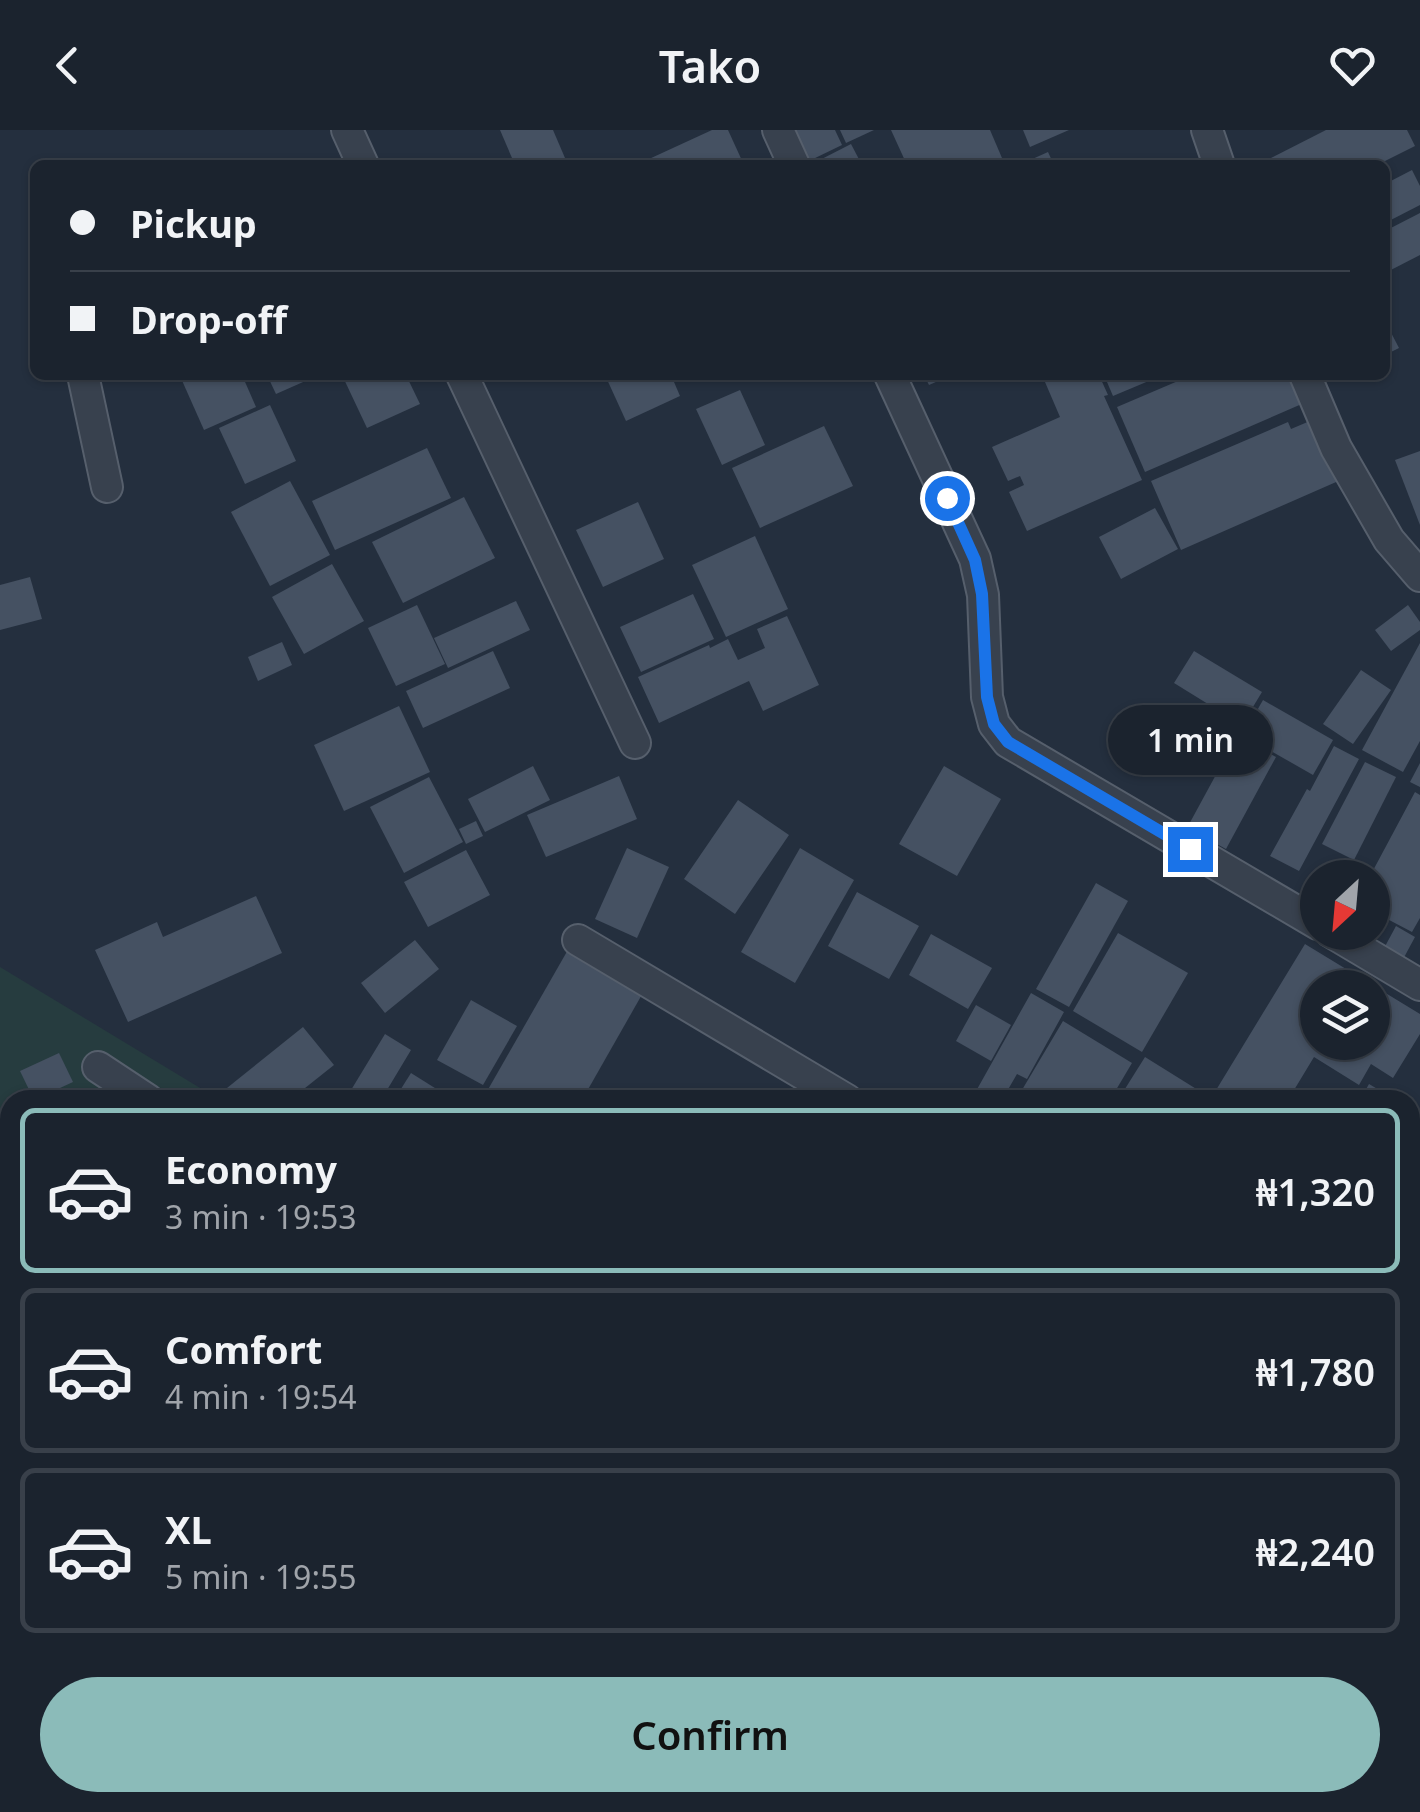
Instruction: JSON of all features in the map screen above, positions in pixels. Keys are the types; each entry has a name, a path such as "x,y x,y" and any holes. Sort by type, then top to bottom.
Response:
{"street":[{"path":"347,130 362,160"},
{"path":"778,130 792,160"},
{"path":"1207,130 1217,160"},
{"path":"84,380 108,487"},
{"path":"464,380 635,743"},
{"path":"892,380 975,560 982,594 987,697 994,724 1008,742 1300,913"},
{"path":"1307,380 1336,448 1389,540 1420,576"},
{"path":"578,940 830,1090"},
{"path":"1362,950 1420,985"},
{"path":"98,1068 132,1090"}],"green space":[{"path":"0,967 203,1090 0,1090"}],"building":[{"path":"500,130 553,130 566,160 513,160"},
{"path":"712,130 728,130 742,160 647,160"},
{"path":"794,130 835,130 842,145 809,160"},
{"path":"840,130 874,130 846,143"},
{"path":"891,130 990,130 1003,160 905,160"},
{"path":"1023,130 1069,130 1030,147"},
{"path":"1326,130 1407,130 1415,146 1387,160 1271,158"},
{"path":"851,144 859,160 820,160"},
{"path":"1048,152 1052,160 1030,160"},
{"path":"1412,170 1420,186 1420,205 1390,220 1390,181"},
{"path":"1420,213 1420,255 1390,270 1390,228"},
{"path":"1390,331 1399,348 1390,352"},
{"path":"182,380 244,380 256,407 204,430"},
{"path":"269,380 308,380 276,394"},
{"path":"344,380 408,380 420,404 367,428"},
{"path":"607,380 673,380 680,396 626,421"},
{"path":"1044,380 1101,380 1108,395 1104,396 1142,480 1027,531 1009,492 1024,485 1020,476 1008,481 992,447 1060,417"},
{"path":"1106,380 1151,380 1113,396"},
{"path":"1180,380 1301,380 1311,400 1145,472 1117,407"},
{"path":"740,390 765,445 722,465 696,409"},
{"path":"270,405 296,461 245,484 219,428"},
{"path":"1317,418 1343,479 1181,550 1151,481 1288,422 1291,429"},
{"path":"824,426 853,486 760,528 732,468"},
{"path":"427,448 451,498 335,550 312,501"},
{"path":"1420,451 1420,525 1395,460"},
{"path":"290,481 330,555 270,586 231,512"},
{"path":"464,497 495,558 403,603 372,542"},
{"path":"638,502 664,559 603,587 576,530"},
{"path":"1155,508 1178,549 1121,579 1099,537"},
{"path":"755,536 788,609 726,637 692,565"},
{"path":"332,564 364,621 304,654 272,597"},
{"path":"30,577 42,619 0,630 0,585"},
{"path":"693,594 714,639 641,672 620,627"},
{"path":"516,601 530,630 448,668 434,638"},
{"path":"417,605 445,664 396,686 368,628"},
{"path":"1408,605 1420,622 1420,630 1391,651 1375,630"},
{"path":"787,616 819,685 763,711 749,681 659,723 638,677 728,639 738,660 765,648 757,629"},
{"path":"282,642 292,665 258,681 248,657"},
{"path":"1420,643 1420,741 1403,772 1362,750"},
{"path":"493,651 510,688 423,728 406,691"},
{"path":"1194,651 1262,692 1242,725 1174,683"},
{"path":"1361,670 1391,690 1353,744 1323,724"},
{"path":"1263,700 1333,740 1313,775 1243,735"},
{"path":"399,706 430,772 344,811 314,745"},
{"path":"1237,736 1276,757 1226,849 1187,828"},
{"path":"1334,746 1359,759 1305,860 1300,860 1299,871 1270,856 1307,789 1310,791"},
{"path":"1365,762 1396,777 1354,860 1322,844"},
{"path":"1420,763 1420,787 1410,782"},
{"path":"533,766 550,800 485,832 468,799"},
{"path":"944,766 1001,799 957,876 899,844"},
{"path":"619,776 637,819 546,857 527,815"},
{"path":"429,777 463,842 404,873 370,807"},
{"path":"1415,792 1420,795 1420,918 1412,932 1390,920 1390,860 1379,860"},
{"path":"738,800 789,835 735,914 684,879"},
{"path":"476,821 483,836 466,844 459,829"},
{"path":"627,848 669,867 637,938 595,919"},
{"path":"800,848 854,880 795,983 741,952"},
{"path":"466,850 490,895 428,927 404,882"},
{"path":"1096,883 1128,901 1069,1007 1036,989"},
{"path":"857,892 919,926 889,979 828,946"},
{"path":"256,896 282,953 128,1022 95,950 157,922 163,937"},
{"path":"1396,926 1415,937 1401,963 1382,952 1390,950 1390,937"},
{"path":"1118,933 1188,973 1142,1052 1073,1011"},
{"path":"931,934 992,968 968,1009 909,975"},
{"path":"415,940 439,969 385,1013 361,983"},
{"path":"569,948 644,991 588,1090 488,1090"},
{"path":"1301,950 1315,950 1348,970 1300,970 1300,1060 1312,1060 1294,1090 1216,1090"},
{"path":"1031,993 1064,1012 1027,1079 1017,1074 1008,1090 977,1090"},
{"path":"1390,996 1420,1014 1420,1034 1393,1078 1371,1064 1359,1085 1319,1060 1390,1060"},
{"path":"471,1000 517,1026 483,1085 437,1060"},
{"path":"976,1005 1011,1025 991,1061 956,1041"},
{"path":"1063,1021 1132,1063 1116,1090 1022,1090"},
{"path":"303,1027 334,1065 303,1090 224,1090"},
{"path":"385,1034 411,1050 387,1090 351,1090"},
{"path":"59,1053 73,1082 56,1090 29,1090 20,1071"},
{"path":"1145,1057 1198,1090 1124,1090"},
{"path":"411,1073 438,1090 400,1090"}],"route":[{"path":"947,498 975,560 982,594 987,697 994,724 1008,742 1190,849"}]}
